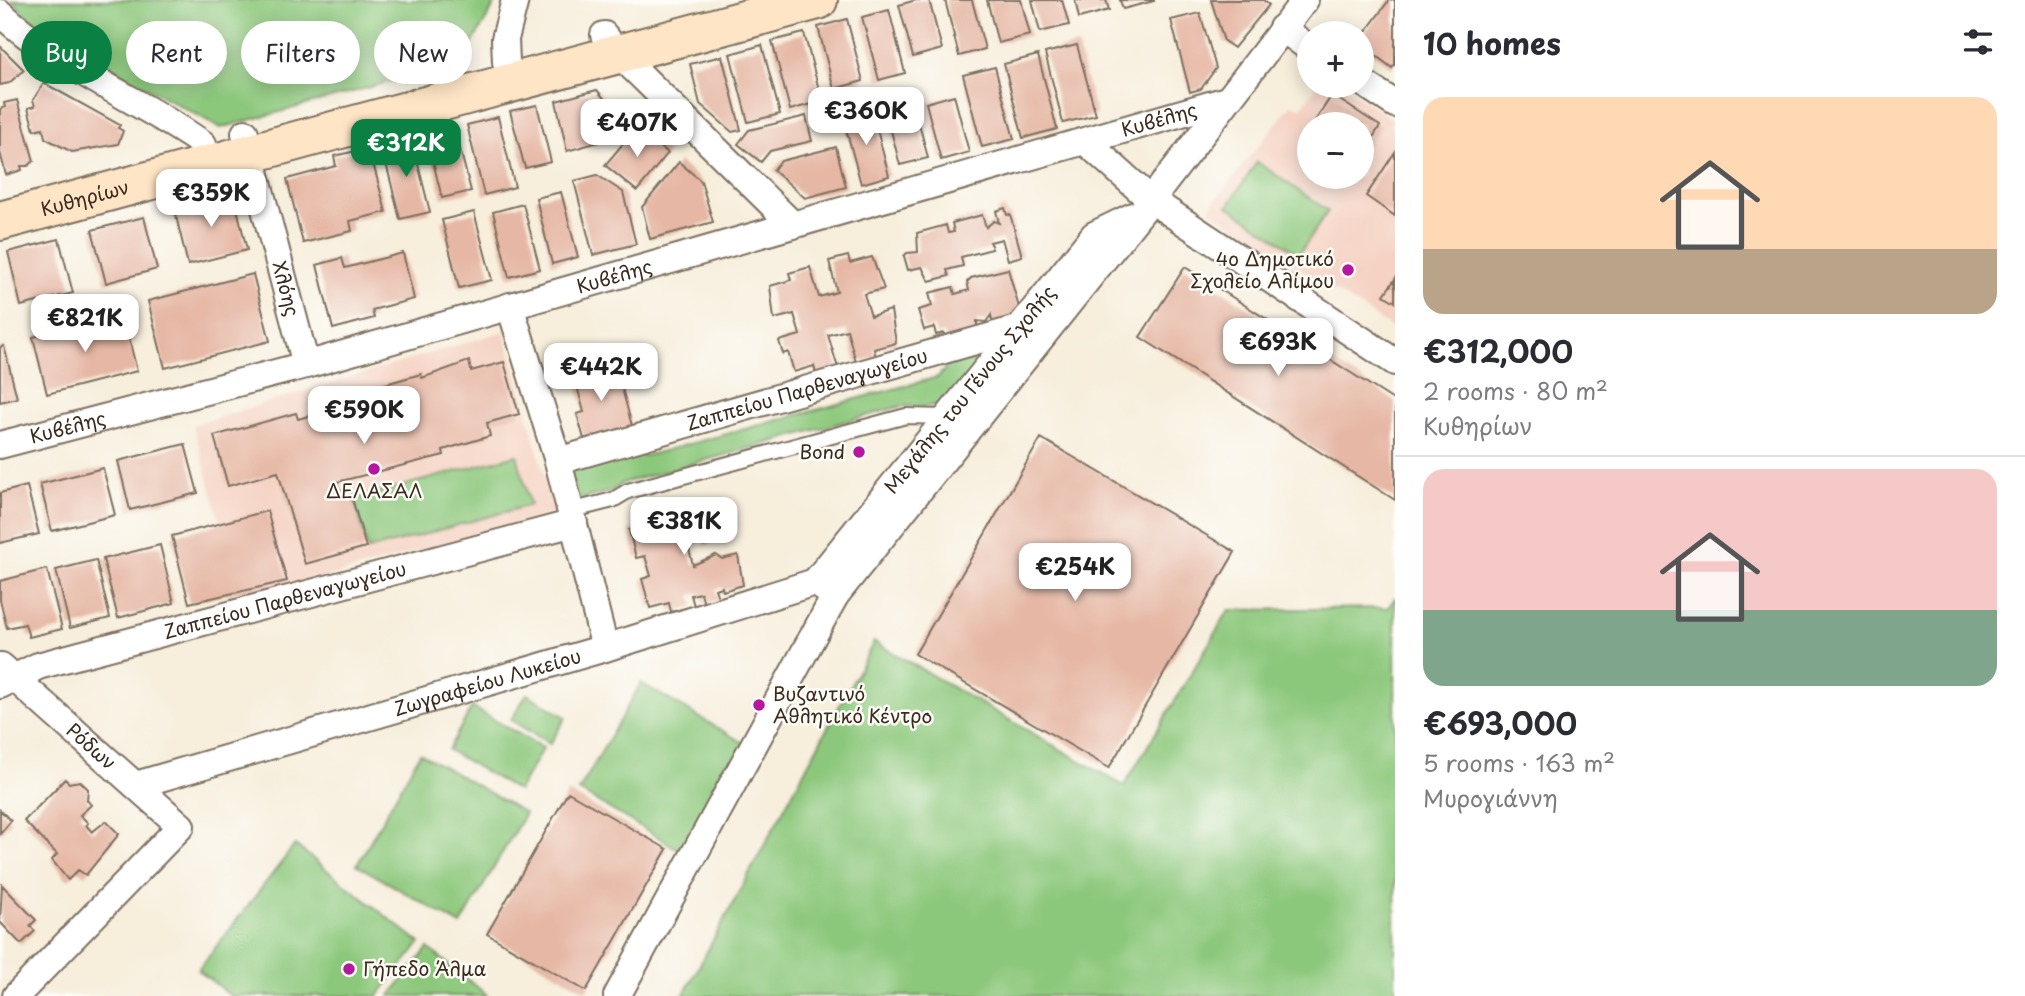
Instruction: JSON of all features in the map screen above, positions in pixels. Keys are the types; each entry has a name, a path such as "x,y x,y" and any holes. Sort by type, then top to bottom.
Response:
{"street":[{"path":"506,62 505,39 515,0"},
{"name":"Κυθηρίων","path":"0,200 203,144 248,143 611,44 731,0"},
{"name":"Κυθηρίων","path":"0,221 506,62 611,44 818,0"},
{"name":"Μεγάλης του Γένους Σχολής","path":"825,589 1043,335 1305,0"},
{"path":"0,13 40,46 107,88 162,115 203,144"},
{"path":"1282,28 1297,39"},
{"path":"611,44 793,225"},
{"path":"1374,90 1395,104"},
{"name":"Κυβέλης","path":"0,446 306,365 1227,100"},
{"path":"1085,141 1144,207 1395,362"},
{"name":"Χλόης","path":"248,143 306,365"},
{"name":"Μεγάλης του Γένους Σχολής","path":"825,589 944,417 1094,235 1144,207"},
{"path":"510,306 558,461 606,648"},
{"path":"1017,329 1043,335"},
{"name":"Ζαππείου Παρθεναγωγείου","path":"558,461 1017,329"},
{"name":"Ζαππείου Παρθεναγωγείου","path":"4,675 572,517"},
{"path":"617,996 825,589"},
{"name":"Ζωγραφείου Λυκείου","path":"136,786 606,648 825,589"},
{"name":"Ρόδων","path":"4,675 181,826 16,996"}],"lane":[{"path":"572,517 628,491 906,416 944,417"}],"shaded area":[{"name":"4ο Δημοτικό Σχολείο Αλίμου","path":"1308,98 1360,98 1394,120 1390,126 1395,130 1395,330 1208,209 1291,105 1301,107"},
{"name":"ΔΕΛΑΣΑΛ","path":"504,331 555,513 242,601 193,425"}],"green space":[{"path":"12,0 497,0 472,44 472,21 374,21 374,84 382,84 221,128 140,84 227,84 227,21 126,21 126,76 112,69 112,21 32,21"},
{"path":"1257,162 1328,211 1299,254 1228,206"},
{"path":"996,352 968,398 924,407 902,406 623,483 610,492 576,500 568,467 632,450 645,456 938,377 951,362"},
{"path":"517,455 530,505 368,550 354,499"},
{"path":"1395,598 1395,996 683,996 874,642 1124,786 1229,610 1388,608"},
{"path":"641,683 752,748 690,856 579,791"},
{"path":"527,694 566,717 550,744 511,720"},
{"path":"472,707 543,748 518,791 448,750"},
{"path":"420,753 525,813 461,925 357,865"},
{"path":"295,845 420,943 378,996 231,996 198,970"},
{"path":"428,948 487,995 390,996"}],"building":[{"path":"916,0 929,0 942,49 913,57 899,5"},
{"path":"945,0 972,0 985,49 959,56"},
{"path":"987,0 1021,0 1030,35 998,43"},
{"path":"1032,0 1062,0 1069,25 1040,32"},
{"path":"1075,0 1106,0 1109,10 1079,18"},
{"path":"1120,0 1154,0 1154,1 1123,9"},
{"path":"1211,0 1263,0 1269,5 1234,48 1224,41"},
{"path":"1389,0 1395,0 1395,64 1392,68 1374,54 1374,21"},
{"path":"889,10 905,73 879,80 862,17"},
{"path":"1200,13 1216,68 1201,89 1190,92 1171,20"},
{"path":"847,19 863,81 834,89 818,27"},
{"path":"804,33 822,101 790,110 772,41"},
{"path":"762,45 780,114 748,122 730,54"},
{"path":"1077,45 1096,115 1063,123 1045,53"},
{"path":"0,46 21,67 21,73 9,83 0,85"},
{"path":"1038,55 1057,129 1023,138 1004,64"},
{"path":"722,56 741,130 732,132 700,104 690,64"},
{"path":"995,67 1014,139 982,147 963,75"},
{"path":"46,84 120,125 118,128 123,131 118,144 72,152 45,138 43,128 34,130 28,108 35,106 33,100"},
{"path":"597,90 617,114 599,142 567,151 556,101"},
{"path":"954,95 969,152 941,160 926,103"},
{"path":"1330,98 1337,98 1358,112 1321,112"},
{"path":"17,100 34,161 28,166 21,166 22,170 6,175 0,152 0,109 5,107 4,103"},
{"path":"914,104 928,158 900,165 886,111"},
{"path":"537,105 551,162 525,168 510,111"},
{"path":"872,110 889,176 861,184 843,118"},
{"path":"806,116 812,141 770,151 761,162 738,144 749,130"},
{"path":"498,117 515,187 484,195 467,125"},
{"path":"1374,122 1380,126 1374,136"},
{"path":"454,126 471,191 442,198 426,133"},
{"path":"637,127 668,153 637,191 605,165"},
{"path":"412,140 430,212 400,219 382,147"},
{"path":"836,147 846,187 805,198 773,170 781,161"},
{"path":"369,148 386,212 350,221 352,231 303,243 287,179 336,166 334,156"},
{"path":"1395,152 1395,216 1366,196 1371,189 1374,189 1374,184"},
{"path":"679,162 701,181 713,222 650,239 642,207"},
{"path":"597,175 623,192 636,244 593,255 574,181"},
{"path":"233,192 247,250 188,265 174,208"},
{"path":"561,192 578,257 552,264 536,198"},
{"path":"523,204 540,269 509,277 493,212"},
{"path":"1005,208 1007,215 1010,214 1022,256 1008,260 1002,239 990,242 992,249 961,257 963,266 947,270 949,276 929,281 922,267 908,270 904,256 918,252 917,233 946,225 948,233 954,232 952,223 982,215 986,227 994,221 999,223 996,211"},
{"path":"474,212 492,280 459,288 442,220"},
{"path":"144,217 157,269 106,283 92,230"},
{"path":"59,239 73,293 21,306 8,252"},
{"path":"403,253 414,299 372,310 374,318 333,329 317,265 342,258 345,268"},
{"path":"848,256 850,263 872,257 884,289 864,294 871,316 891,310 896,343 874,349 876,357 856,362 847,330 828,335 838,368 816,374 814,366 794,372 788,352 783,354 779,341 800,335 794,314 774,319 770,286 791,280 789,273 810,267 819,297 837,292 829,261"},
{"path":"1185,267 1395,401 1395,500 1140,337"},
{"path":"1008,269 1020,311 1014,321 993,326 991,315 986,322 977,321 977,332 946,340 944,333 936,335 934,327 924,330 918,310 932,306 929,293 953,287 955,294 969,290 967,282 971,278"},
{"path":"253,274 270,341 165,368 148,301"},
{"path":"1395,279 1395,302 1384,295"},
{"path":"123,314 137,371 47,394 33,337"},
{"path":"4,346 17,398 0,402 0,347"},
{"path":"469,361 471,371 504,362 519,414 487,423 490,436 443,450 444,455 337,482 340,491 349,488 366,547 305,564 278,472 228,486 214,436 296,413 298,419 363,401 360,391 421,374 422,378"},
{"path":"609,365 612,379 619,377 632,426 584,439 577,414 584,412 574,375"},
{"path":"1041,438 1235,552 1109,768 915,654"},
{"path":"185,444 198,493 130,510 118,461"},
{"path":"103,468 115,515 52,531 40,484"},
{"path":"27,486 39,534 0,543 0,493"},
{"path":"720,501 731,531 716,535 712,539 713,543 704,546 703,541 688,545 693,565 716,555 722,559 738,555 743,585 723,591 722,587 715,589 719,600 704,604 701,593 691,595 694,606 671,612 669,603 650,608 642,579 651,576 645,556 636,558 629,530 647,525 645,516 667,509 670,520 680,517 677,506 692,502 695,513 700,511 699,507"},
{"path":"267,511 287,581 189,603 172,536"},
{"path":"160,545 174,603 118,618 103,559"},
{"path":"96,560 110,618 70,628 56,570"},
{"path":"47,569 62,629 29,637 25,624 7,628 0,600 0,581"},
{"path":"65,779 69,783 80,781 88,789 87,800 91,805 80,815 92,832 106,821 119,834 86,875 78,870 68,880 52,860 57,854 24,821"},
{"path":"568,792 667,849 586,991 487,934"},
{"path":"0,810 11,821 0,834"},
{"path":"2,885 36,920 30,926 35,931 21,944 0,922"}],"place":[{"name":"4ο Δημοτικό Σχολείο Αλίμου","path":"1348,270"},
{"name":"Bond","path":"859,452"},
{"name":"ΔΕΛΑΣΑΛ","path":"374,469"},
{"name":"Βυζαντινό Αθλητικό Κέντρο","path":"759,705"},
{"name":"Γήπεδο Άλμα","path":"349,969"}]}
